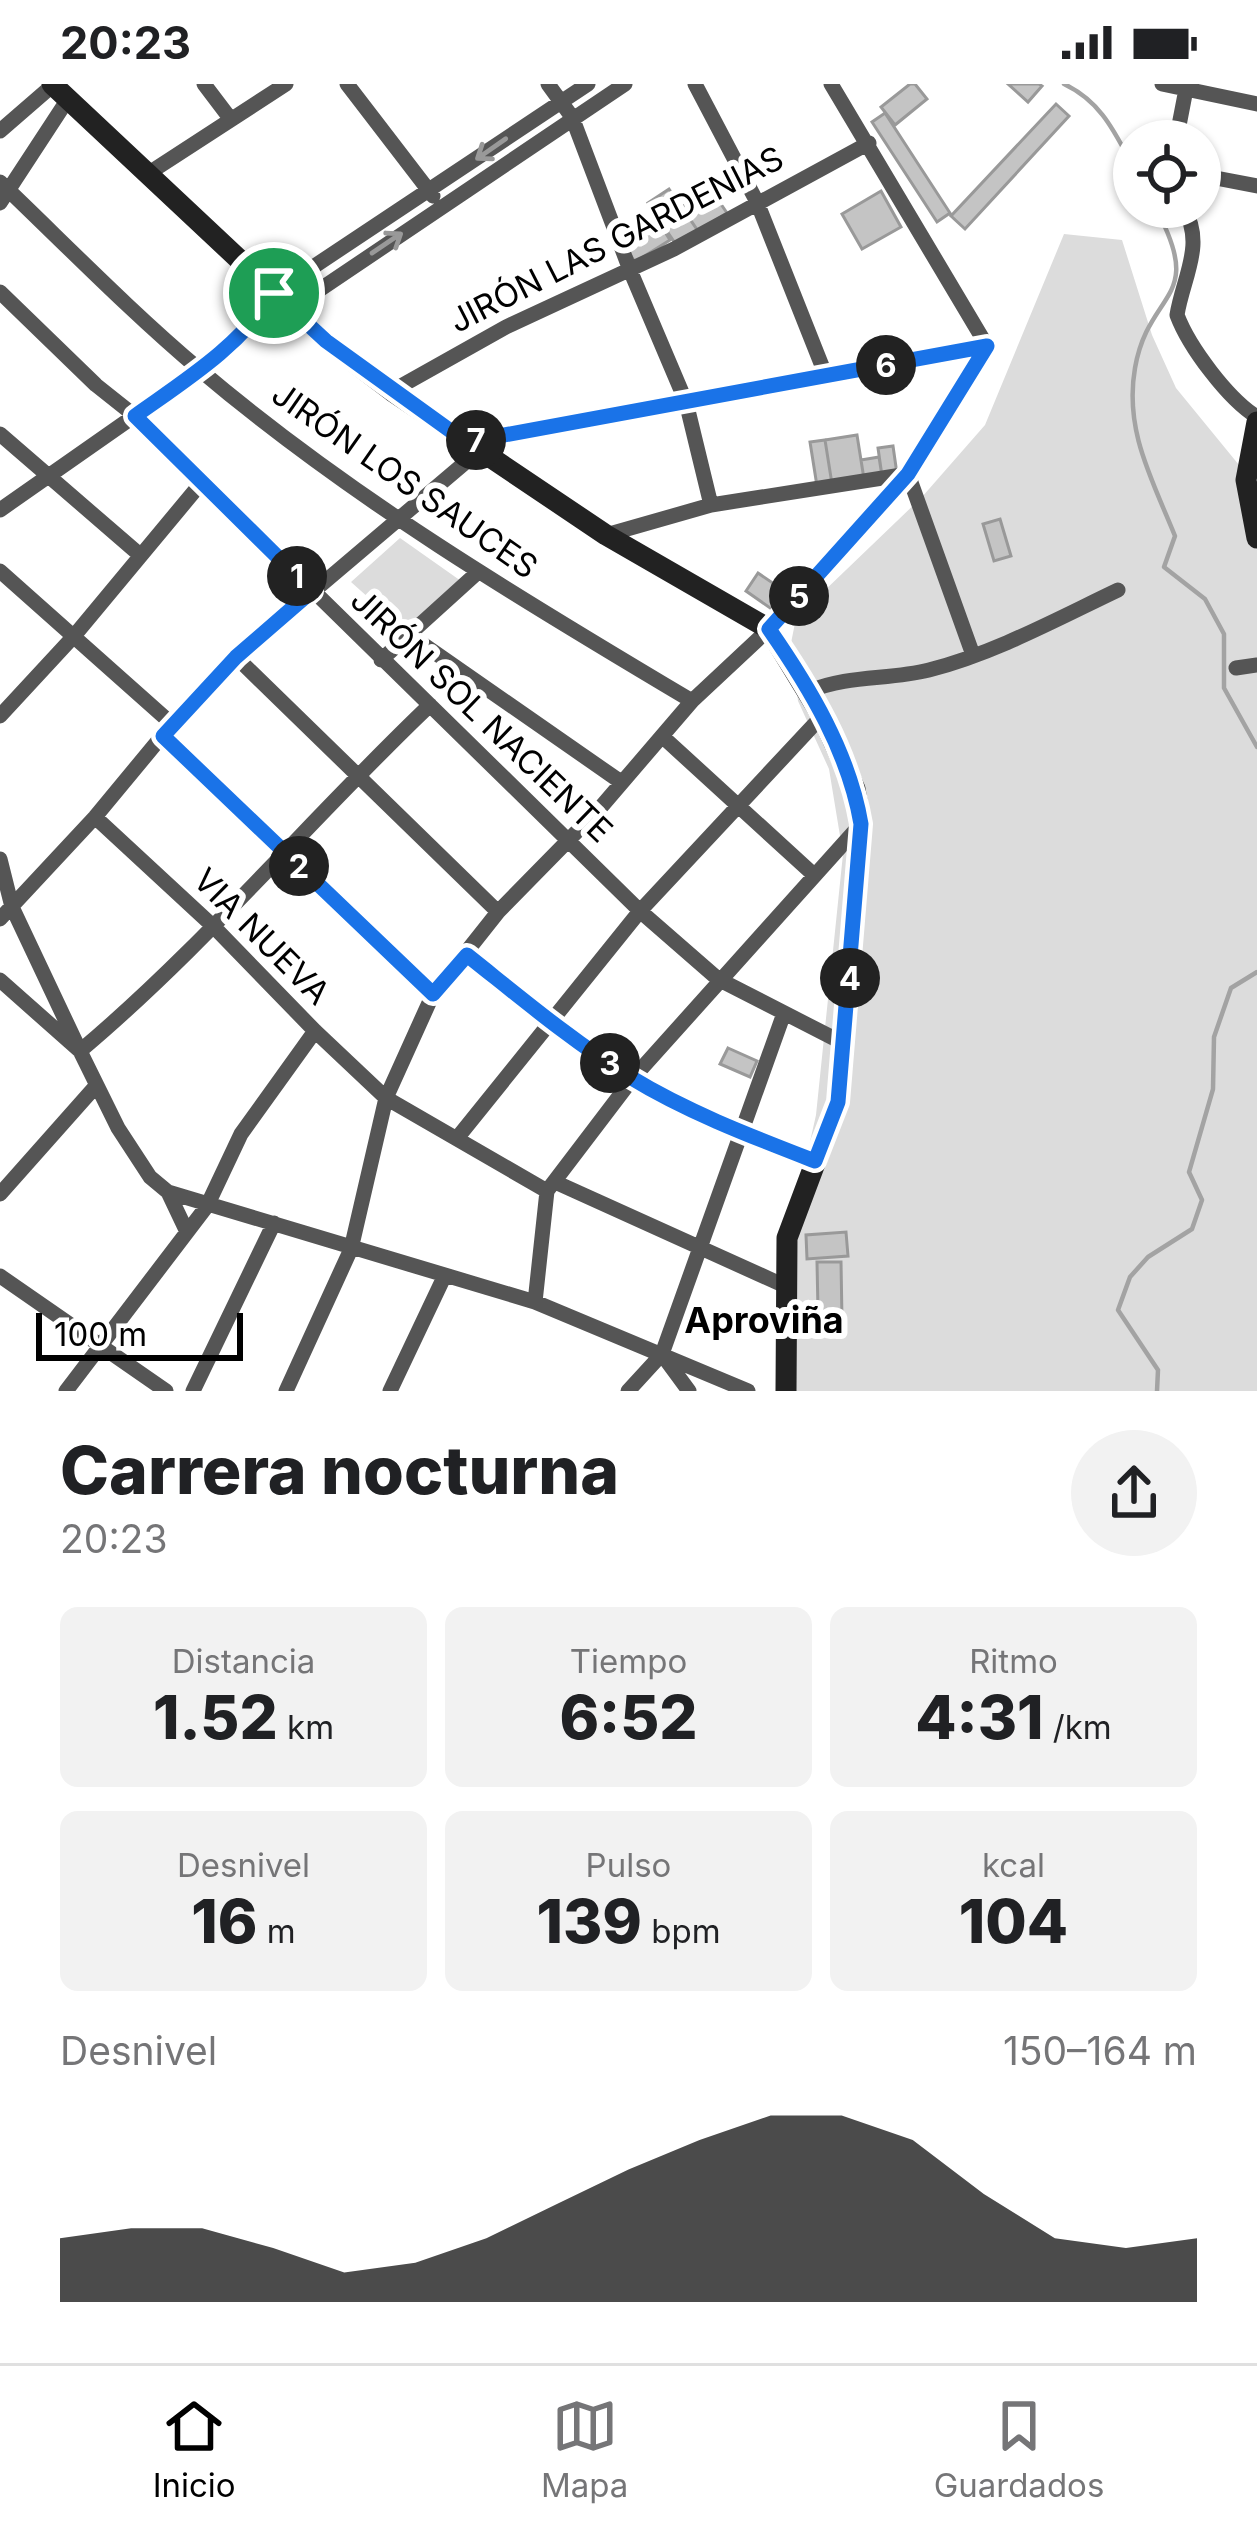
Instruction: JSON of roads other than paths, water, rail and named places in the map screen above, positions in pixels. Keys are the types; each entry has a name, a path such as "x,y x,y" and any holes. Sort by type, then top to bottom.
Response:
{"street":[{"path":"204,84 229,118"},
{"path":"149,173 286,84"},
{"path":"347,84 440,207"},
{"path":"548,84 572,118 686,402 711,505"},
{"path":"0,510 200,370 430,191 589,84"},
{"path":"283,301 440,207 626,84"},
{"path":"695,84 757,202 826,376"},
{"path":"286,1391 351,1249 386,1098 433,994 498,912 664,737 692,701 769,629 908,474 987,346 831,84"},
{"path":"1162,84 1257,104"},
{"path":"1180,120 1187,86"},
{"path":"0,130 58,89"},
{"path":"58,89 283,301 392,391 606,535 769,629 810,691 855,789 861,824 838,1102 792,1219 785,1286 786,1391"},
{"path":"2,191 58,89"},
{"name":"JIRÓN LAS GARDENIAS","path":"392,391 506,327 630,270 868,143"},
{"path":"1221,179 1257,186"},
{"name":"JIRÓN LOS SAUCES","path":"2,191 200,370 398,520 477,573 692,701"},
{"path":"1191,228 1190,277 1177,315 1237,405 1257,420 1246,480 1257,538"},
{"name":"JIRÓN SOL NACIENTE","path":"0,292 135,416 640,911 718,979 845,1044"},
{"name":"JIRÓN LOS SAUCES","path":"473,446 987,346"},
{"path":"0,434 140,556"},
{"path":"6,913 236,657 398,520 473,446"},
{"path":"606,535 711,505 908,474"},
{"path":"908,474 973,655"},
{"path":"0,716 74,636 202,482"},
{"path":"0,571 74,636 284,852 433,994"},
{"path":"381,661 477,573"},
{"path":"810,691 832,681 928,670 973,655 1118,590"},
{"path":"411,636 621,782"},
{"path":"236,657 498,912"},
{"path":"1236,668 1257,664"},
{"path":"80,1051 215,928 356,775 430,705"},
{"path":"458,1137 640,911 822,716"},
{"path":"664,737 814,875"},
{"name":"VIA NUEVA","path":"95,817 386,1098 551,1186 785,1286"},
{"path":"535,1302 551,1186 632,1078 861,824"},
{"path":"0,859 6,913 80,1051 94,1087 150,1178 168,1192 535,1302 748,1391"},
{"path":"467,955 632,1078 742,1133 815,1161"},
{"path":"0,980 80,1051"},
{"path":"628,1391 662,1354 783,1016"},
{"path":"66,1391 206,1206 242,1134 315,1031"},
{"path":"0,1194 94,1087"},
{"path":"168,1192 187,1232"},
{"path":"194,1391 274,1223"},
{"path":"390,1391 445,1275"},
{"path":"0,1276 166,1391"},
{"path":"662,1354 688,1391"}],"waterway":[{"path":"1064,84 1098,109 1113,130"},
{"path":"1165,228 1176,261 1175,279 1142,342 1135,368 1133,412 1149,474 1175,536 1164,567 1205,599 1224,634 1224,688 1257,747"},
{"path":"1157,1391 1158,1370 1118,1310 1130,1277 1148,1257 1192,1229 1202,1200 1189,1172 1213,1089 1214,1037 1231,988 1257,972"}],"district":[{"name":"Aproviña","path":"764,1320"}]}
